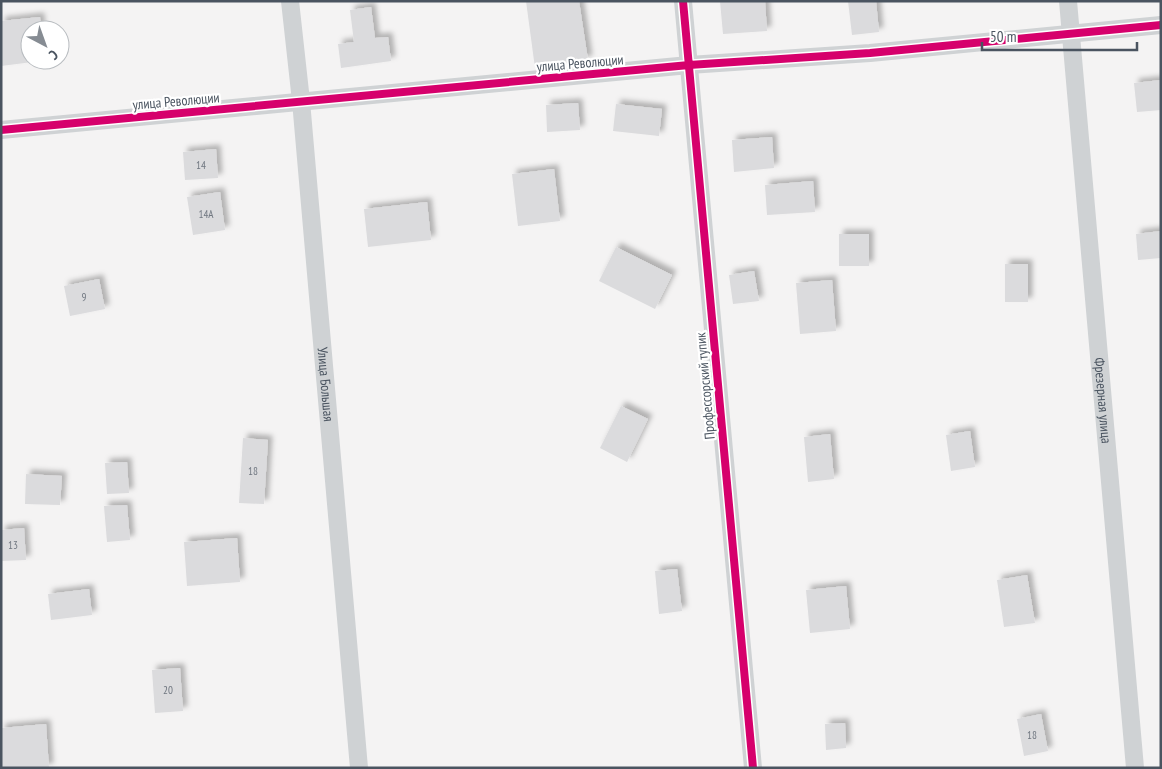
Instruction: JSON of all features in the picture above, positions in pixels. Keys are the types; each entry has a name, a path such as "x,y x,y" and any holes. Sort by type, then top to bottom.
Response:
{"street":[{"name":"Улица Большая","path":"290,1 301,101 359,768"},
{"name":"Профессорский тупик","path":"683,1 753,768"},
{"name":"Фрезерная улица","path":"1068,1 1135,768"},
{"name":"улица Революции","path":"1,130 688,65 870,54 1161,25"}],"building":[{"path":"526,1 579,1 588,60 535,68"},
{"path":"720,1 765,1 767,31 723,34"},
{"path":"848,1 876,1 879,32 852,35"},
{"path":"371,7 375,38 388,37 391,61 341,68 338,44 354,42 350,10"},
{"path":"40,17 40,20 20,20 20,64 1,66 1,21"},
{"path":"1161,80 1161,110 1137,112 1134,83"},
{"path":"578,103 580,130 547,132 546,105"},
{"path":"616,104 662,109 659,136 613,131"},
{"path":"772,137 774,168 734,172 732,140"},
{"path":"216,149 218,178 185,180 183,152"},
{"path":"554,169 560,221 518,226 512,174"},
{"path":"813,181 815,212 767,215 765,185"},
{"path":"220,192 225,230 193,235 187,197"},
{"path":"427,202 431,240 368,247 364,209"},
{"path":"1161,231 1161,258 1138,260 1136,234"},
{"path":"839,234 869,234 869,266 839,266"},
{"path":"616,247 672,275 655,309 599,281"},
{"path":"1005,264 1028,264 1028,302 1005,302"},
{"path":"754,271 759,301 733,304 729,275"},
{"path":"99,279 105,309 70,316 64,286"},
{"path":"832,280 836,331 800,334 796,283"},
{"path":"621,406 648,419 627,462 600,448"},
{"path":"970,431 975,467 951,471 946,435"},
{"path":"830,434 834,479 808,482 804,437"},
{"path":"243,438 268,440 264,504 239,503"},
{"path":"127,462 129,493 107,494 105,463"},
{"path":"26,474 62,476 60,505 25,504"},
{"path":"127,505 130,540 107,542 104,506"},
{"path":"24,528 26,560 1,561 1,530"},
{"path":"237,538 240,582 187,586 184,542"},
{"path":"677,569 682,611 659,614 655,571"},
{"path":"1027,575 1035,623 1004,627 997,580"},
{"path":"846,586 850,629 810,633 806,590"},
{"path":"89,589 92,615 51,620 48,594"},
{"path":"180,668 183,711 155,713 152,670"},
{"path":"1041,714 1048,751 1024,756 1017,719"},
{"path":"845,723 846,748 826,750 825,724"},
{"path":"46,724 49,768 2,768 1,728"}],"cycle path":[{"path":"683,1 753,768"},
{"path":"1,130 689,65 870,53 1161,25"}]}
